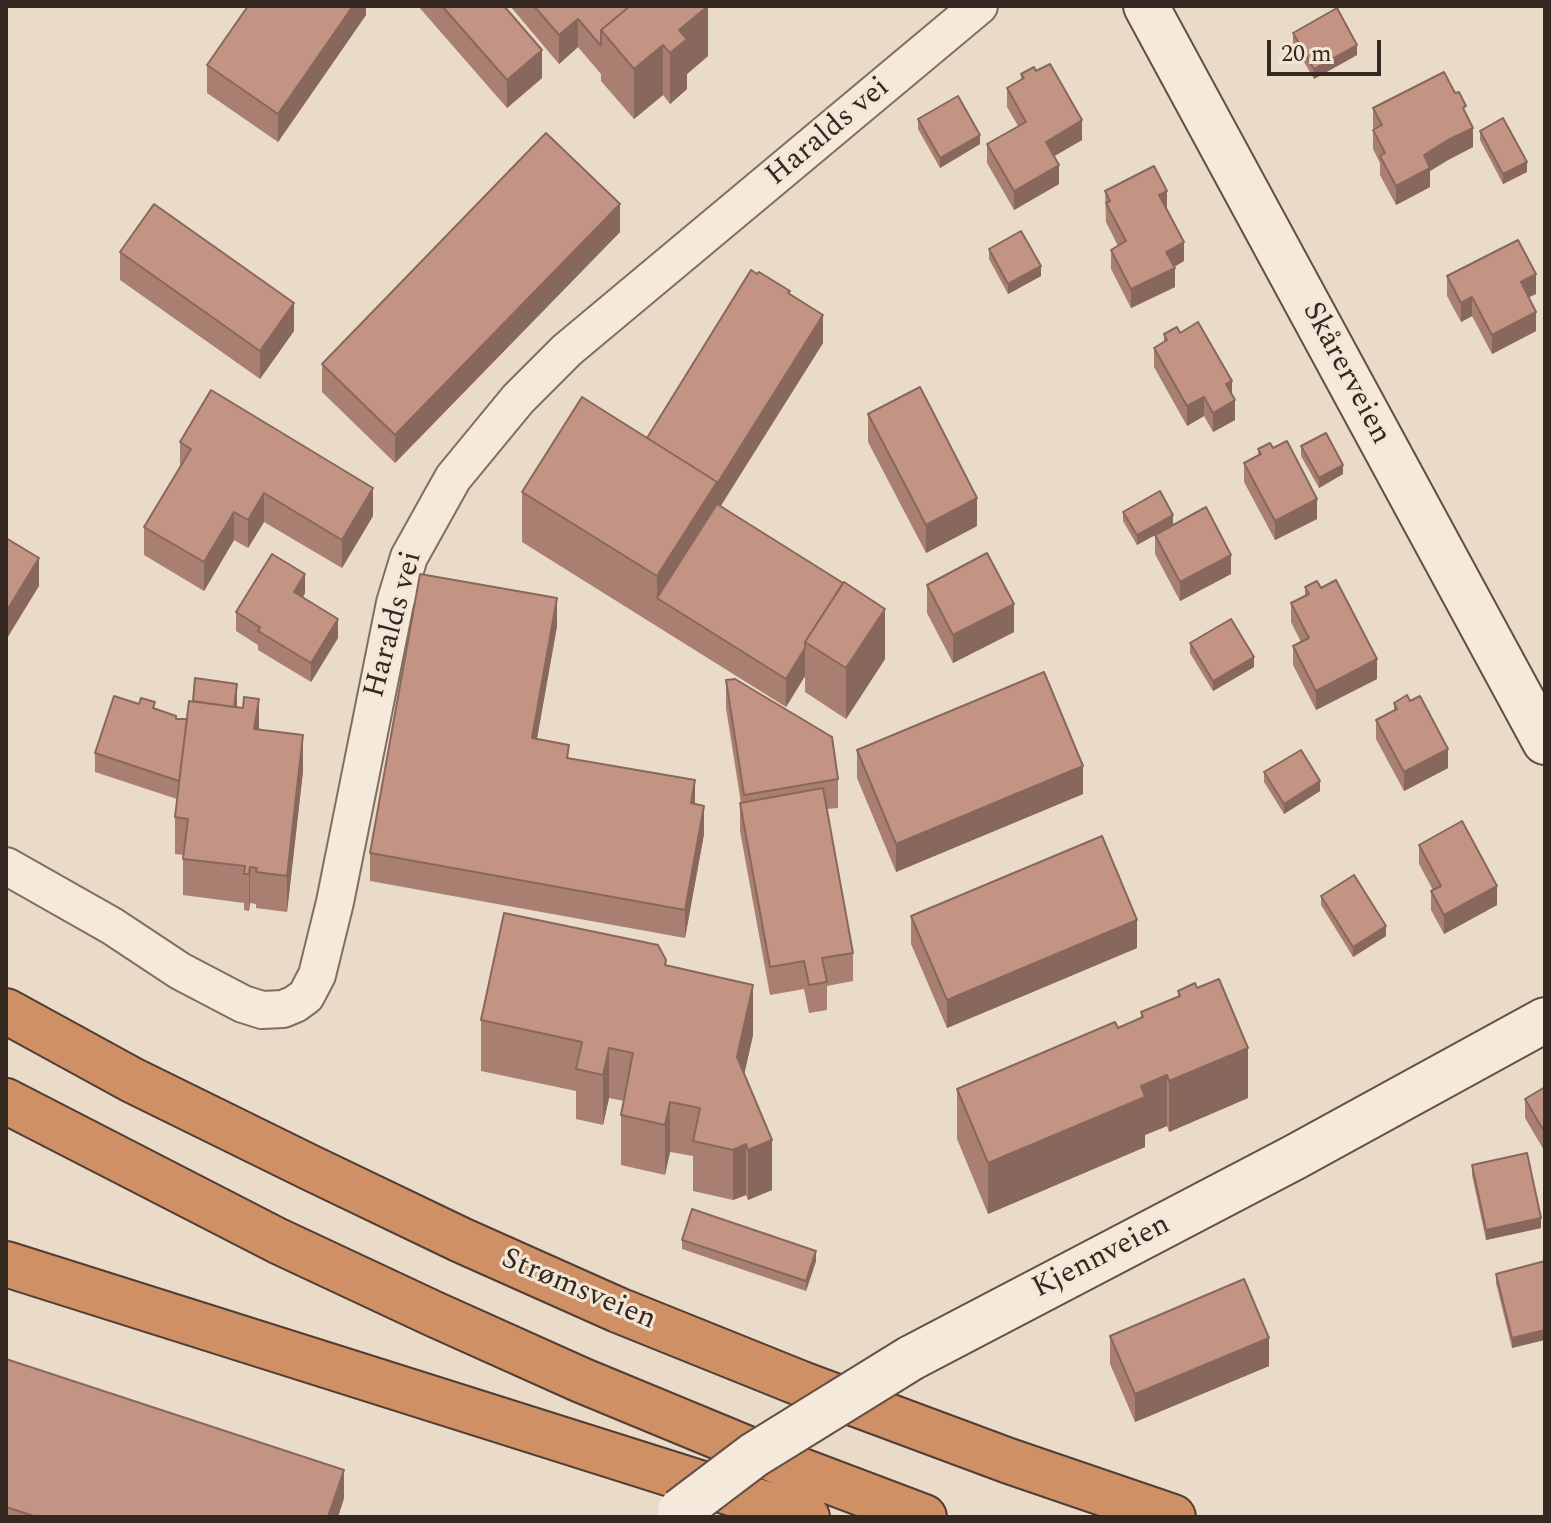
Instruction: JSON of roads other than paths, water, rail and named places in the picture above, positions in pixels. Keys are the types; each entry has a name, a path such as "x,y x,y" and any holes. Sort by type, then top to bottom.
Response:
{"highway":[{"name":"Strømsveien","path":"6,1011 132,1080 311,1168 461,1240 604,1303 817,1389 1009,1461 1173,1517"},
{"path":"6,1101 278,1241 501,1344 789,1466 924,1517"},
{"path":"6,1264 807,1517"}],"street":[{"name":"Haralds vei","path":"6,866 230,998 262,1010 295,1004 306,996 317,975 335,902 395,603 409,557 453,478 518,399 567,350 979,6"},
{"name":"Skårerveien","path":"1146,6 1545,742"},
{"name":"Kjennveien","path":"677,1514 764,1448 911,1358 1295,1157 1545,1020"}]}
